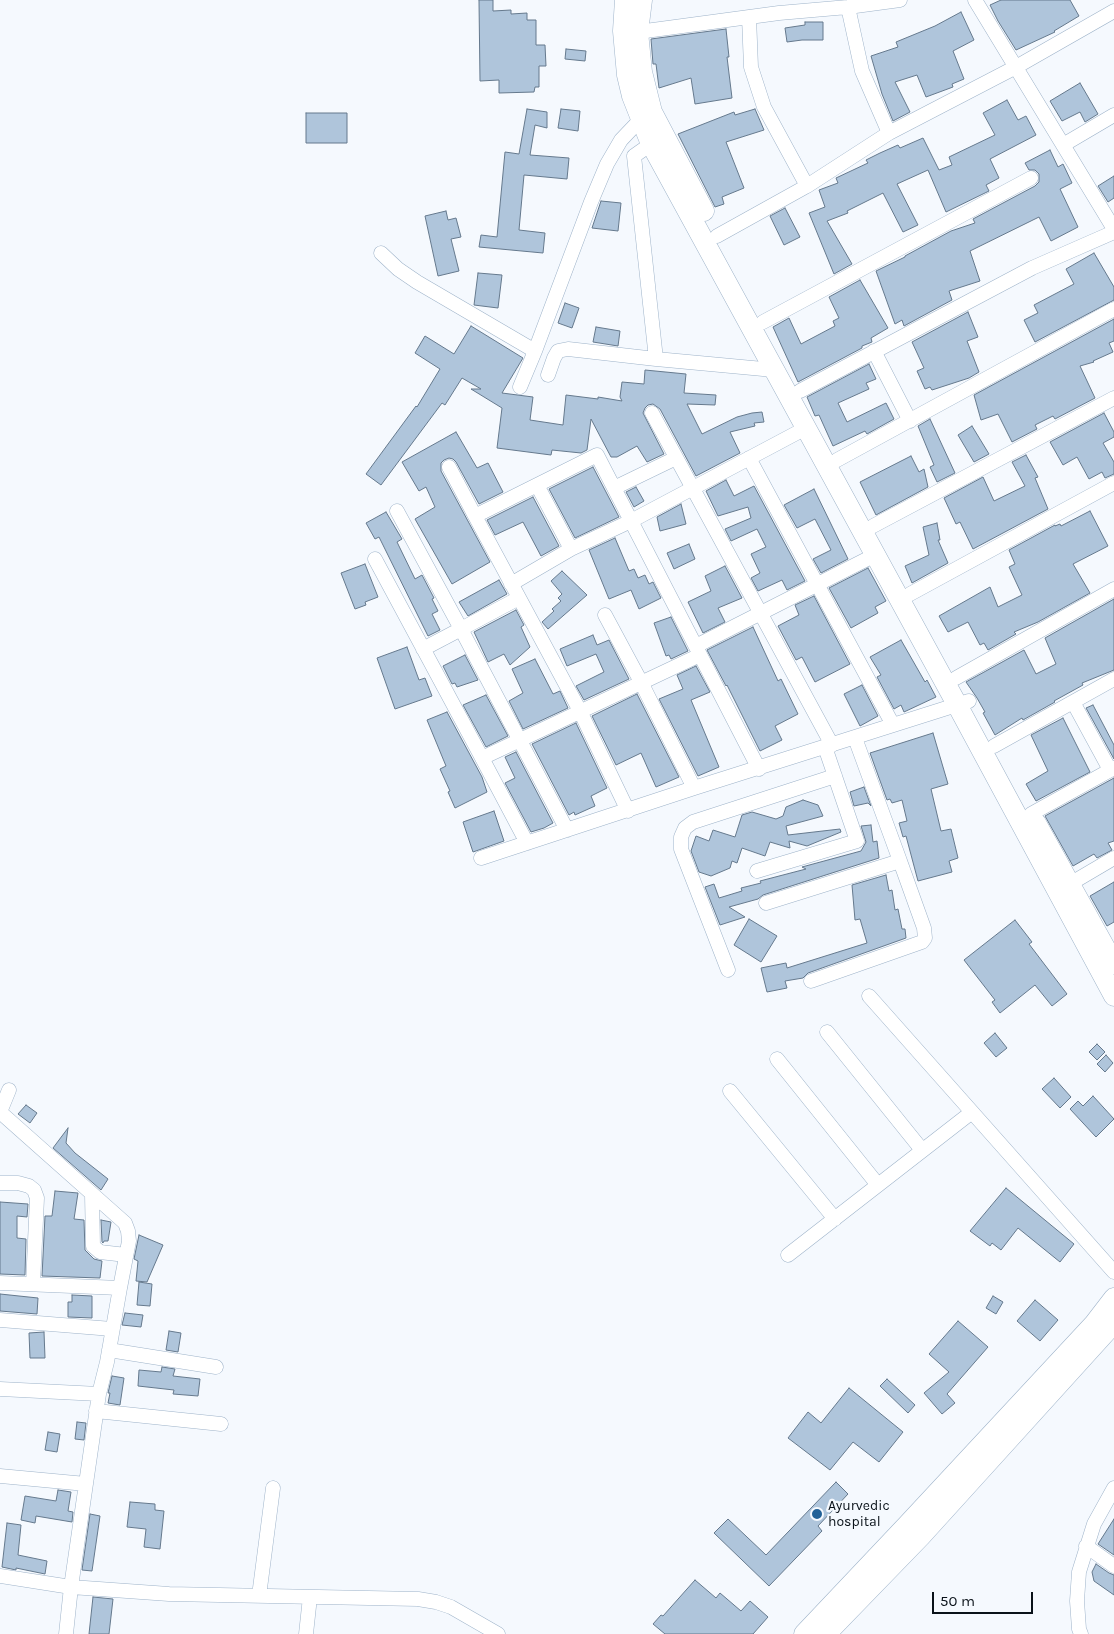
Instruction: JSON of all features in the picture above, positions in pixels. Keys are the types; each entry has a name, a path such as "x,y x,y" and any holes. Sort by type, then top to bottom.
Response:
{"main road":[{"path":"625,0 623,31 632,96 651,144 875,555 963,703 1063,887 1112,956"},
{"path":"642,0 638,32 642,72 652,112 837,460 956,678 963,703 994,746 1031,814 1114,996"},
{"path":"826,1634 921,1536 1107,1327 1114,1298"},
{"path":"804,1634 915,1517 1107,1327"}],"street":[{"path":"638,32 779,12 848,7 900,0"},
{"path":"800,391 1032,268 1114,230 975,0"},
{"path":"848,7 862,71 889,133"},
{"path":"717,236 807,186 889,133 1016,67 1114,11"},
{"path":"749,17 751,67 764,107 807,186"},
{"path":"1063,145 1114,115"},
{"path":"520,387 607,164 621,140 641,119"},
{"path":"651,144 634,156 656,359"},
{"path":"763,322 1031,178"},
{"path":"382,254 398,269 417,282 535,351"},
{"path":"837,460 1114,309"},
{"path":"548,375 558,351 568,349 774,370"},
{"path":"874,351 910,421"},
{"path":"873,526 1114,398"},
{"path":"652,413 761,614 828,746 835,776 857,841 757,871"},
{"path":"511,584 572,548 631,521 806,428"},
{"path":"475,516 597,455 759,768"},
{"path":"614,488 676,458"},
{"path":"750,458 893,725"},
{"path":"449,467 580,711 628,811"},
{"path":"910,594 1114,483"},
{"path":"536,485 572,548"},
{"path":"397,510 567,830"},
{"path":"482,758 641,682 761,614 875,555"},
{"path":"375,558 527,843"},
{"path":"956,678 1114,589"},
{"path":"423,649 519,598"},
{"path":"605,615 694,788"},
{"path":"994,746 1114,679"},
{"path":"1031,814 1112,769 1073,702"},
{"path":"481,858 963,703"},
{"path":"811,981 922,942 924,938 924,928 855,738"},
{"path":"728,970 681,849 681,837 684,828 693,822 835,776"},
{"path":"1063,887 1114,858"},
{"path":"766,903 900,861"},
{"path":"869,996 1114,1272"},
{"path":"827,1032 922,1150"},
{"path":"778,1059 878,1185"},
{"path":"9,1090 0,1112 125,1223 129,1241 96,1411 66,1634"},
{"path":"730,1091 835,1219"},
{"path":"788,1255 972,1112"},
{"path":"0,1183 18,1183 29,1186 34,1190 37,1198 33,1284"},
{"path":"92,1194 92,1246 100,1252 126,1254"},
{"path":"0,1283 120,1288"},
{"path":"0,1320 112,1329"},
{"path":"109,1350 216,1367"},
{"path":"0,1388 99,1394"},
{"path":"96,1411 221,1424"},
{"path":"0,1476 86,1484"},
{"path":"259,1596 273,1488"},
{"path":"1081,1634 1077,1601 1079,1572 1094,1524 1113,1493"},
{"path":"1086,1546 1114,1566"},
{"path":"0,1576 71,1587 169,1594 418,1599 451,1607 498,1634"},
{"path":"306,1634 310,1597"}],"building":[{"path":"479,0 493,0 493,11 511,10 511,14 527,13 527,20 536,20 536,45 545,45 546,66 539,66 539,87 535,87 534,92 499,93 499,80 480,81"},
{"path":"1001,0 1070,0 1079,16 1055,32 1016,50 990,5"},
{"path":"961,12 974,40 953,51 964,79 952,84 953,87 926,97 917,75 895,82 910,112 893,121 882,94 871,56 898,47 896,42 935,26"},
{"path":"805,22 823,22 823,40 787,42 785,28 805,25"},
{"path":"726,29 732,98 695,104 691,78 659,88 656,64 653,64 651,39"},
{"path":"566,49 586,51 585,61 565,59"},
{"path":"1080,83 1098,114 1085,122 1080,112 1062,121 1050,101"},
{"path":"1007,100 1018,120 1026,116 1036,135 990,159 999,178 986,185 989,191 946,212 928,170 897,184 918,225 903,232 883,193 847,211 848,213 827,221 852,264 834,274 809,213 825,207 819,190 838,183 836,178 868,163 866,160 880,153 898,145 900,148 923,138 939,170 952,165 949,157 995,135 983,113"},
{"path":"527,109 547,112 547,128 535,125 530,155 569,158 567,179 524,175 519,230 545,233 543,253 479,247 481,235 497,237 505,152 519,154"},
{"path":"561,109 580,111 578,131 558,128"},
{"path":"755,109 764,130 726,142 744,188 722,197 724,204 715,207 678,134 734,112 735,115"},
{"path":"306,113 347,113 347,143 306,143"},
{"path":"1050,150 1058,167 1063,164 1072,183 1060,189 1078,227 1051,241 1039,217 970,251 980,281 949,291 952,300 904,326 902,320 895,324 876,271 951,231 975,223 973,219 1035,186 1039,182 1039,174 1035,170 1029,170 1025,163"},
{"path":"1114,176 1114,198 1108,202 1098,186"},
{"path":"601,201 621,203 618,231 592,228"},
{"path":"785,208 800,237 784,245 770,216"},
{"path":"446,211 448,220 456,218 461,237 451,239 459,271 438,276 425,216"},
{"path":"1094,253 1114,287 1114,300 1035,342 1024,320 1038,313 1034,305 1074,284 1066,269"},
{"path":"478,273 502,275 498,308 474,305"},
{"path":"860,280 888,328 871,338 872,342 862,346 862,348 798,382 773,327 789,318 801,344 835,326 833,321 839,318 829,297"},
{"path":"565,303 579,308 572,328 558,323"},
{"path":"968,312 978,337 967,341 979,372 969,378 932,390 930,387 925,389 917,371 924,368 912,342"},
{"path":"1114,319 1114,341 1109,343 1113,352 1094,362 1080,366 1095,398 1055,419 1053,416 1035,425 1037,429 1012,442 998,414 981,420 974,395"},
{"path":"471,326 523,358 502,393 533,397 530,420 563,425 566,395 622,401 620,397 622,382 644,384 645,370 686,374 684,393 716,395 715,405 687,404 702,434 737,417 752,413 762,412 764,422 754,423 755,426 730,432 740,453 696,476 660,409 653,404 648,405 643,413 664,454 647,462 637,446 617,457 611,457 591,419 587,450 581,453 552,450 551,455 497,448 502,408 471,389 481,389 462,378 445,405 442,403 381,485 366,474 417,407 440,369 415,353 425,336 454,354"},
{"path":"596,327 620,331 618,346 593,342"},
{"path":"869,364 876,379 866,383 869,389 838,403 847,422 886,403 894,419 867,434 865,431 833,446 819,415 815,416 807,397"},
{"path":"1104,413 1114,432 1114,437 1103,443 1114,462 1114,474 1105,478 1102,472 1089,479 1077,457 1063,465 1050,442"},
{"path":"930,419 955,473 937,482 930,467 934,465 918,426"},
{"path":"972,426 989,454 974,462 958,435"},
{"path":"456,432 477,468 488,463 503,492 479,504 456,462 449,458 441,463 441,471 490,562 452,584 415,519 435,507 426,487 419,491 402,462"},
{"path":"1026,455 1038,477 1035,478 1048,509 973,549 960,522 956,524 944,498 983,477 994,501 1025,486 1012,462"},
{"path":"911,456 919,472 924,469 928,487 876,515 860,482"},
{"path":"593,467 619,517 575,538 549,489"},
{"path":"726,480 734,496 754,486 805,581 787,590 782,580 758,591 751,578 760,573 751,554 766,547 757,529 731,541 725,529 751,518 748,507 718,516 706,491"},
{"path":"636,487 644,501 634,507 626,492"},
{"path":"814,489 848,559 821,573 813,559 831,550 815,519 797,528 784,505"},
{"path":"533,497 559,546 541,556 523,522 495,535 487,520"},
{"path":"681,504 686,524 660,531 657,517"},
{"path":"1090,511 1108,546 1073,564 1090,593 1038,622 1014,632 1016,634 988,650 984,643 980,645 968,622 948,632 939,616 990,587 998,607 1022,595 1009,567 1015,564 1009,550 1055,525 1060,524 1061,526"},
{"path":"386,512 402,539 397,542 415,579 422,575 434,598 432,599 438,611 432,614 440,630 428,636 379,537 375,539 366,523"},
{"path":"937,523 940,540 938,540 948,563 912,583 905,566 929,555 923,527"},
{"path":"615,538 629,571 634,569 638,578 645,575 649,584 653,582 661,598 639,609 631,590 609,599 589,550"},
{"path":"689,544 695,559 674,569 667,553"},
{"path":"365,564 378,597 365,602 366,605 355,609 341,573"},
{"path":"725,566 742,598 718,608 725,622 703,633 688,602 711,591 705,576"},
{"path":"868,568 886,601 875,607 878,613 851,628 829,588"},
{"path":"562,571 587,595 548,629 542,622 554,611 552,609 561,601 558,598 562,594 551,581"},
{"path":"499,580 507,594 468,616 459,602"},
{"path":"814,596 850,664 815,682 802,657 796,660 778,626 799,615 795,605"},
{"path":"1114,599 1114,670 1082,683 1083,685 1055,702 1023,720 1022,718 995,735 983,713 985,712 966,682 1024,650 1036,674 1056,664 1045,638"},
{"path":"516,610 524,625 521,627 530,647 510,665 504,654 488,662 474,632"},
{"path":"671,617 688,651 671,659 669,655 666,656 654,623"},
{"path":"753,627 778,681 781,679 798,714 775,726 782,740 760,751 707,650"},
{"path":"593,635 597,645 609,640 629,679 584,700 576,686 604,672 596,654 567,666 560,649"},
{"path":"901,640 925,682 927,680 936,697 904,712 901,705 894,709 877,677 881,675 870,657"},
{"path":"407,647 419,680 425,678 432,696 395,709 377,658"},
{"path":"465,655 478,680 457,687 455,683 452,684 443,666"},
{"path":"535,659 553,694 560,691 568,708 523,729 509,701 523,693 512,669"},
{"path":"696,666 710,692 691,700 719,767 698,776 659,699 683,689 677,675"},
{"path":"862,685 878,716 860,726 844,694"},
{"path":"637,694 679,777 656,787 641,753 616,765 592,716"},
{"path":"486,695 508,736 486,747 463,705"},
{"path":"1093,705 1114,745 1114,759 1086,708"},
{"path":"447,712 482,777 487,792 455,808 440,769 446,766 427,720"},
{"path":"1063,718 1090,772 1036,801 1026,784 1048,771 1031,735"},
{"path":"576,723 607,788 591,796 595,806 575,815 574,812 569,815 532,744"},
{"path":"933,733 948,784 931,789 941,831 951,829 958,858 949,861 952,872 918,881 906,836 903,837 899,823 907,821 902,800 892,803 890,799 887,800 870,753"},
{"path":"516,752 553,823 531,832 505,783 515,778 505,757"},
{"path":"1114,778 1114,841 1108,843 1112,850 1097,858 1094,854 1073,866 1045,816"},
{"path":"864,787 871,806 868,803 854,806 850,792"},
{"path":"803,800 818,805 823,816 786,826 788,835 840,829 841,832 807,846 789,841 790,848 770,842 765,856 742,848 737,863 732,861 730,868 711,876 699,872 691,851 696,836 709,841 713,830 735,837 742,815 752,812 776,819 783,816 786,807"},
{"path":"494,811 504,841 473,852 463,822"},
{"path":"871,825 873,842 877,841 879,858 729,907 745,917 720,925 705,887 714,884 719,898 742,891 741,888 761,883 760,881 806,869 802,867 861,851 866,842 861,826"},
{"path":"886,875 889,891 892,890 895,910 898,909 906,938 808,973 803,978 785,981 787,988 767,992 761,968 786,963 787,968 867,943 860,919 855,920 852,885"},
{"path":"1114,882 1114,922 1107,926 1090,896"},
{"path":"749,919 777,936 761,962 734,945"},
{"path":"1015,920 1032,942 1029,944 1067,994 1052,1006 1035,985 1000,1013 992,1002 995,1000 964,960"},
{"path":"995,1033 1007,1048 996,1057 984,1043"},
{"path":"1097,1044 1105,1052 1097,1060 1089,1052"},
{"path":"1106,1055 1113,1063 1105,1072 1097,1064"},
{"path":"1054,1078 1071,1097 1060,1108 1042,1089"},
{"path":"1093,1096 1114,1119 1096,1137 1070,1109 1078,1101 1083,1106"},
{"path":"26,1105 37,1113 30,1123 18,1114"},
{"path":"68,1128 66,1143 75,1153 108,1179 101,1190 53,1148"},
{"path":"1006,1188 1074,1244 1060,1262 1018,1228 1001,1250 992,1243 990,1246 970,1231"},
{"path":"55,1191 78,1193 74,1219 84,1220 85,1250 94,1259 102,1261 100,1278 42,1276 45,1216 52,1216"},
{"path":"0,1202 28,1204 27,1217 17,1216 17,1238 26,1239 25,1275 0,1274"},
{"path":"101,1220 111,1222 108,1241 103,1243 102,1242"},
{"path":"139,1235 163,1245 147,1282 136,1281 138,1261 134,1259"},
{"path":"139,1282 152,1284 150,1306 137,1305"},
{"path":"0,1294 38,1298 37,1314 0,1311"},
{"path":"72,1295 92,1296 92,1318 68,1317 68,1302 72,1302"},
{"path":"993,1296 1003,1302 996,1314 986,1308"},
{"path":"1035,1300 1058,1320 1040,1341 1017,1321"},
{"path":"125,1313 143,1315 141,1327 122,1325"},
{"path":"958,1321 988,1347 947,1394 955,1403 942,1414 924,1393 949,1372 929,1354"},
{"path":"169,1331 181,1333 178,1352 166,1350"},
{"path":"44,1332 45,1358 30,1358 29,1333"},
{"path":"162,1367 175,1369 173,1376 200,1379 198,1396 173,1394 174,1390 138,1386 139,1370 161,1372"},
{"path":"112,1376 124,1378 120,1405 108,1403"},
{"path":"887,1379 915,1405 908,1413 880,1386"},
{"path":"849,1388 903,1432 879,1462 853,1442 830,1470 788,1438 808,1412 821,1423"},
{"path":"77,1422 86,1423 84,1440 75,1439"},
{"path":"48,1432 60,1434 57,1452 45,1450"},
{"path":"836,1482 848,1494 818,1526 822,1531 769,1586 714,1533 728,1519 766,1555"},
{"path":"58,1490 71,1492 68,1511 73,1512 72,1522 36,1516 35,1523 21,1520 25,1496 56,1501"},
{"path":"130,1502 155,1504 155,1510 164,1511 160,1549 144,1547 146,1529 127,1527"},
{"path":"90,1514 100,1516 92,1571 82,1570"},
{"path":"1114,1519 1114,1555 1098,1544"},
{"path":"7,1523 21,1525 18,1555 47,1561 45,1574 2,1567"},
{"path":"1096,1564 1114,1575 1114,1595 1094,1581 1092,1572"},
{"path":"695,1580 716,1598 720,1593 741,1611 750,1601 768,1617 753,1634 665,1634 653,1624 661,1615 663,1616"},
{"path":"93,1597 113,1599 109,1634 89,1634"}],"place":[{"name":"Ayurvedic hospital","path":"817,1514"}]}
